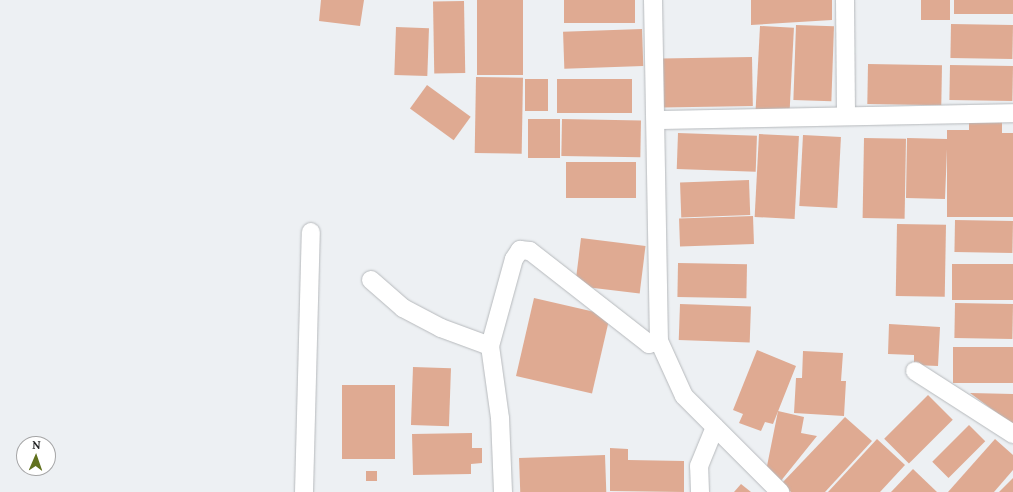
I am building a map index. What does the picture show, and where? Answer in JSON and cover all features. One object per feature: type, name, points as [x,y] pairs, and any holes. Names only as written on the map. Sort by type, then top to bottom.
[{"type":"street","points":[[653,0],[657,120],[659,341],[684,396],[780,492]]},
{"type":"street","points":[[845,0],[846,116]]},
{"type":"street","points":[[657,120],[1013,113]]},
{"type":"street","points":[[304,492],[311,232]]},
{"type":"street","points":[[503,492],[500,418],[490,346],[514,259],[520,250],[530,251],[648,344],[659,341]]},
{"type":"street","points":[[371,280],[410,311],[441,328],[490,346]]},
{"type":"street","points":[[915,371],[1013,434]]},
{"type":"street","points":[[700,492],[699,466],[715,427]]},
{"type":"building","points":[[321,0],[364,0],[360,26],[319,21]]},
{"type":"building","points":[[477,0],[523,0],[523,75],[477,75]]},
{"type":"building","points":[[564,0],[635,0],[635,23],[564,23]]},
{"type":"building","points":[[751,0],[832,0],[832,20],[751,25]]},
{"type":"building","points":[[921,0],[950,0],[950,20],[921,20]]},
{"type":"building","points":[[954,0],[1013,0],[1013,14],[954,14]]},
{"type":"building","points":[[464,1],[465,73],[434,74],[433,2]]},
{"type":"building","points":[[951,24],[1013,25],[1012,59],[950,58]]},
{"type":"building","points":[[796,25],[834,26],[831,101],[793,100]]},
{"type":"building","points":[[760,26],[794,28],[790,113],[756,111]]},
{"type":"building","points":[[396,27],[429,28],[427,76],[394,75]]},
{"type":"building","points":[[642,29],[643,66],[564,69],[563,32]]},
{"type":"building","points":[[752,57],[753,106],[663,108],[662,59]]},
{"type":"building","points":[[868,64],[942,65],[941,105],[867,104]]},
{"type":"building","points":[[950,65],[1013,66],[1012,101],[949,100]]},
{"type":"building","points":[[476,77],[523,78],[522,154],[475,153]]},
{"type":"building","points":[[525,79],[548,79],[548,111],[525,111]]},
{"type":"building","points":[[557,79],[632,79],[632,113],[557,113]]},
{"type":"building","points":[[427,85],[471,117],[454,140],[410,108]]},
{"type":"building","points":[[528,119],[560,119],[560,158],[528,158]]},
{"type":"building","points":[[562,119],[641,120],[640,157],[561,156]]},
{"type":"building","points":[[969,121],[1002,121],[1002,133],[1013,133],[1013,217],[947,217],[947,149],[945,199],[906,198],[907,138],[947,139],[947,130],[969,130]]},
{"type":"building","points":[[678,133],[757,136],[756,172],[677,169]]},
{"type":"building","points":[[759,134],[799,136],[795,219],[755,217]]},
{"type":"building","points":[[803,135],[841,137],[837,208],[799,206]]},
{"type":"building","points":[[864,138],[906,139],[905,219],[863,218]]},
{"type":"building","points":[[566,162],[636,162],[636,198],[566,198]]},
{"type":"building","points":[[749,180],[750,215],[681,217],[680,182]]},
{"type":"building","points":[[753,216],[754,244],[680,247],[679,219]]},
{"type":"building","points":[[955,220],[1013,221],[1012,253],[954,252]]},
{"type":"building","points":[[897,224],[946,225],[945,297],[896,296]]},
{"type":"building","points":[[581,238],[646,246],[640,294],[575,286]]},
{"type":"building","points":[[678,263],[747,264],[746,298],[677,297]]},
{"type":"building","points":[[952,264],[1013,264],[1013,300],[952,300]]},
{"type":"building","points":[[534,298],[610,316],[592,393],[516,376]]},
{"type":"building","points":[[955,303],[1013,304],[1012,339],[954,338]]},
{"type":"building","points":[[680,304],[751,306],[750,342],[679,340]]},
{"type":"building","points":[[889,324],[940,327],[938,366],[914,365],[914,355],[888,354]]},
{"type":"building","points":[[953,347],[1013,347],[1013,383],[953,383]]},
{"type":"building","points":[[757,350],[796,366],[773,424],[765,422],[761,431],[739,423],[743,414],[733,410]]},
{"type":"building","points":[[803,351],[843,353],[841,381],[846,381],[844,416],[794,413],[796,378],[802,378]]},
{"type":"building","points":[[413,367],[451,368],[449,426],[411,425]]},
{"type":"building","points":[[342,385],[395,385],[395,459],[342,459]]},
{"type":"building","points":[[970,393],[1013,394],[1013,425]]},
{"type":"building","points":[[928,395],[953,420],[909,464],[884,439]]},
{"type":"building","points":[[778,411],[804,417],[801,433],[817,436],[780,482],[766,471]]},
{"type":"building","points":[[845,417],[872,441],[825,492],[791,492],[782,483]]},
{"type":"building","points":[[969,425],[985,441],[948,478],[932,462]]},
{"type":"building","points":[[472,433],[472,448],[482,448],[482,463],[471,464],[471,474],[413,475],[412,434]]},
{"type":"building","points":[[877,439],[905,465],[880,492],[828,492]]},
{"type":"building","points":[[995,439],[1013,455],[1013,470],[994,492],[948,492]]},
{"type":"building","points":[[610,448],[628,449],[628,460],[684,461],[684,492],[610,491]]},
{"type":"building","points":[[605,455],[606,492],[520,492],[519,458]]},
{"type":"building","points":[[913,469],[937,492],[891,492]]},
{"type":"building","points":[[366,471],[377,471],[377,481],[366,481]]},
{"type":"building","points":[[1013,478],[1013,492],[999,492]]},
{"type":"building","points":[[741,484],[751,492],[734,492]]}]
